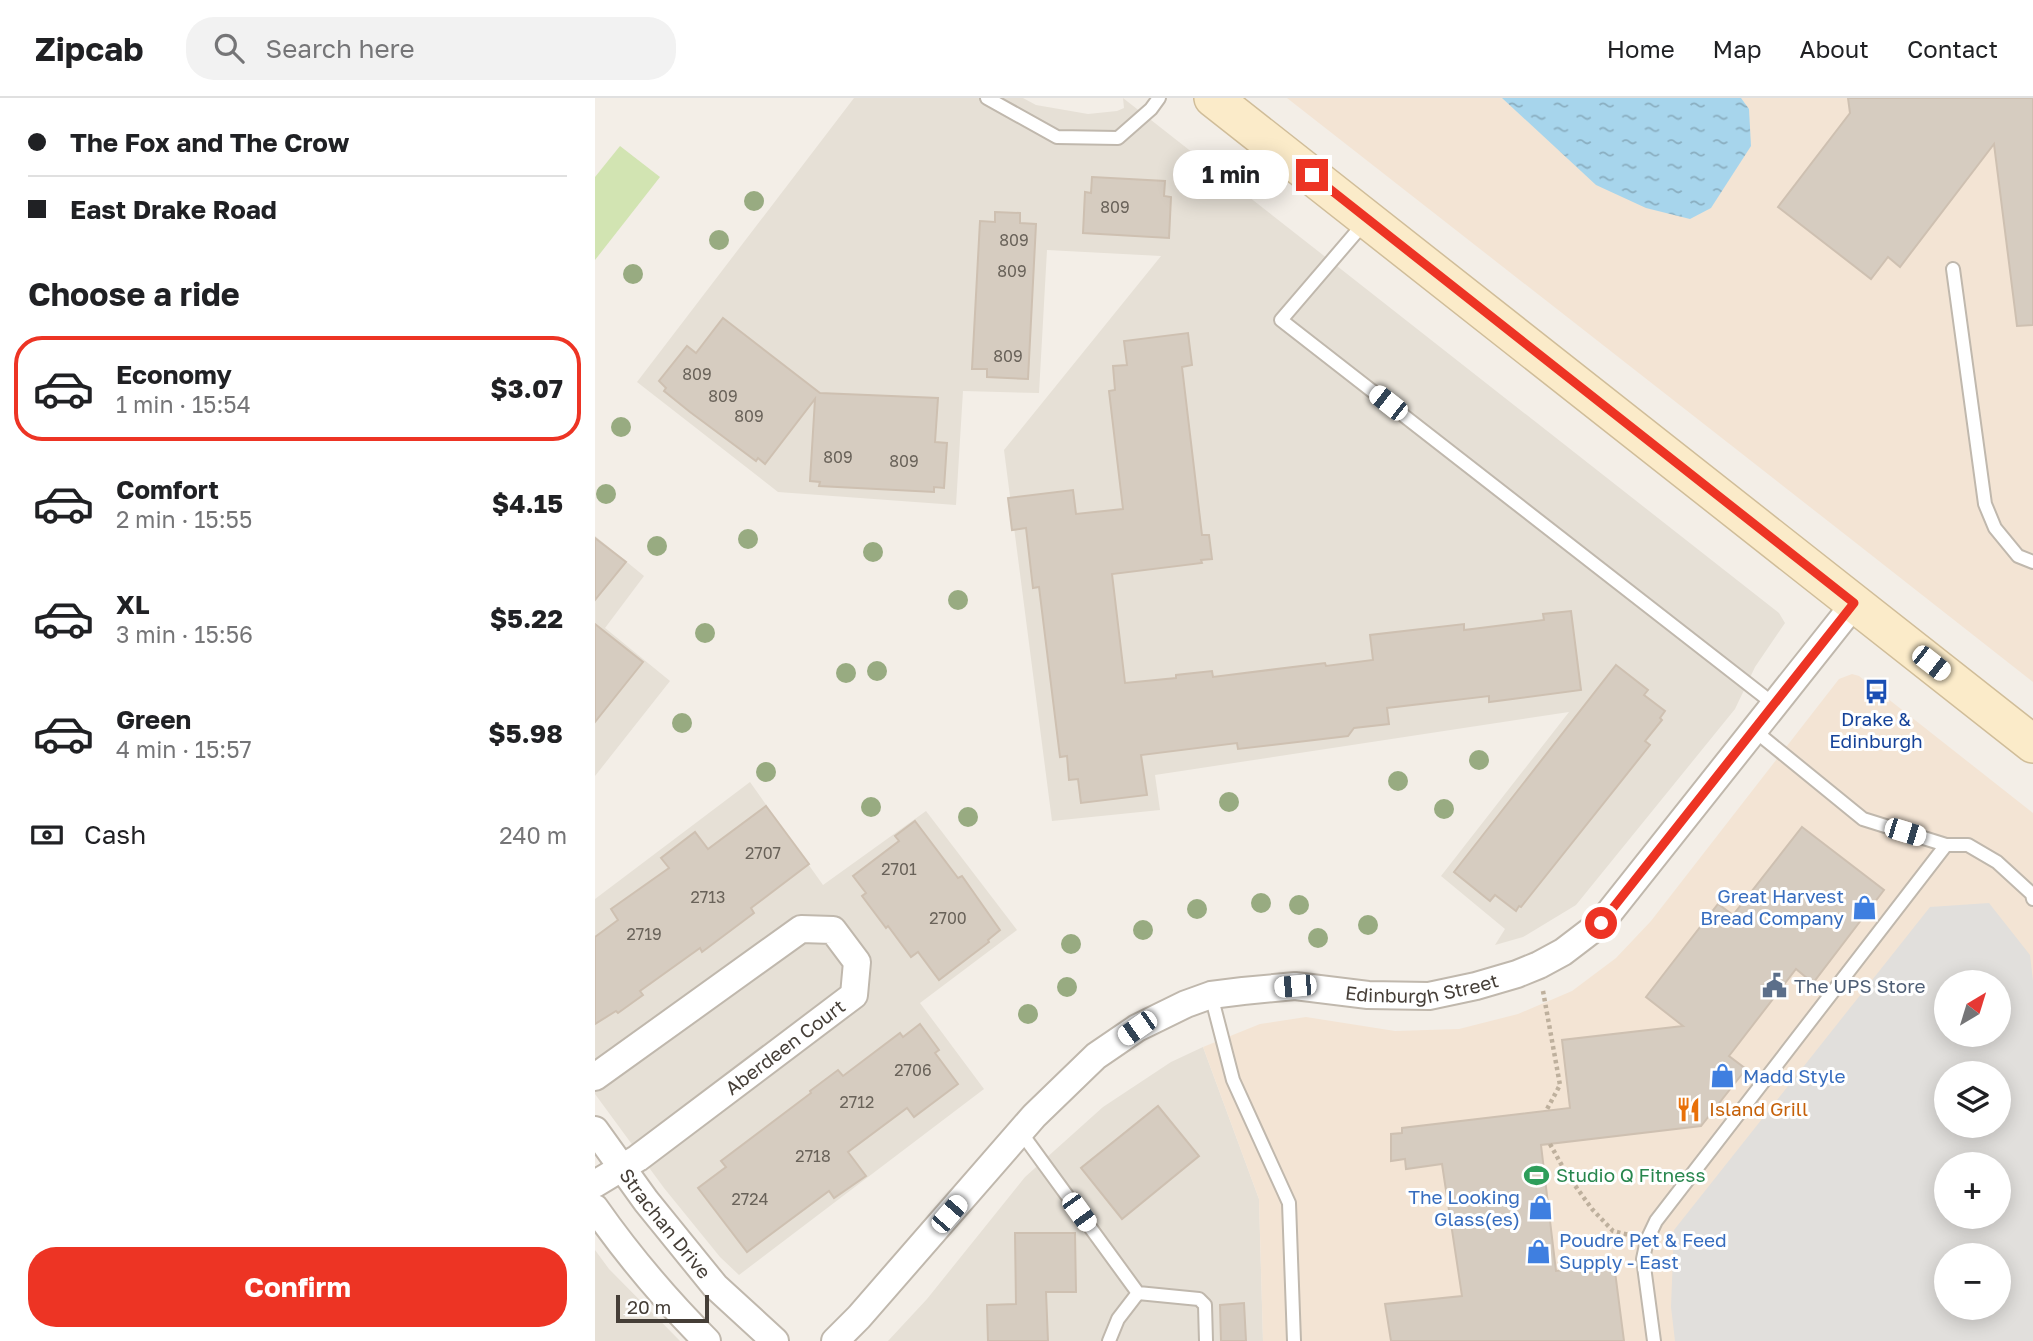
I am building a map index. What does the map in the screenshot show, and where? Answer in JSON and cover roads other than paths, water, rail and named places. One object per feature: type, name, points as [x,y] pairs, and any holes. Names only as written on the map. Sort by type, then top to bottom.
[{"type":"main road","points":[[1213,98],[2033,744]]},
{"type":"street","name":"Edinburgh Street","points":[[835,1341],[859,1317],[1020,1131],[1065,1084],[1096,1056],[1137,1028],[1185,1004],[1211,995],[1295,986],[1368,995],[1429,996],[1517,974],[1563,952],[1601,923],[1854,603]]},
{"type":"street","name":"Aberdeen Court","points":[[595,1077],[801,929],[832,930],[857,962],[854,995],[623,1168],[595,1184]]},
{"type":"street","name":"Strachan Drive","points":[[595,1130],[646,1202],[715,1286],[775,1341]]},
{"type":"street","points":[[595,1208],[681,1316],[707,1341]]},
{"type":"lane","points":[[987,98],[1056,136],[1118,138],[1151,109],[1159,98]]},
{"type":"lane","points":[[1367,219],[1281,320],[1775,705]]},
{"type":"lane","points":[[1953,269],[1985,504],[1995,528],[2018,556],[2033,562]]},
{"type":"lane","points":[[1755,731],[1863,820],[1946,845],[1968,845],[1997,862],[2032,894],[2033,899]]},
{"type":"lane","points":[[1654,1341],[1643,1259],[1647,1240],[1656,1221],[1946,845]]},
{"type":"lane","points":[[1211,995],[1233,1080],[1289,1203],[1294,1341]]},
{"type":"lane","points":[[1020,1131],[1138,1293],[1199,1299],[1205,1305],[1206,1341]]},
{"type":"lane","points":[[1109,1341],[1118,1319],[1138,1293]]},
{"type":"water","points":[[1502,98],[1741,98],[1749,109],[1751,146],[1711,208],[1690,219],[1646,208],[1596,185]]},
{"type":"place","name":"Drake & Edinburgh","points":[[1876,691]]},
{"type":"place","name":"Great Harvest Bread Company","points":[[1864,907]]},
{"type":"place","name":"The UPS Store","points":[[1774,986]]},
{"type":"place","name":"Madd Style","points":[[1723,1076]]},
{"type":"place","name":"Island Grill","points":[[1689,1109]]},
{"type":"place","name":"Studio Q Fitness","points":[[1536,1175]]},
{"type":"place","name":"The Looking Glass(es)","points":[[1540,1208]]},
{"type":"place","name":"Poudre Pet & Feed Supply - East","points":[[1539,1251]]}]
